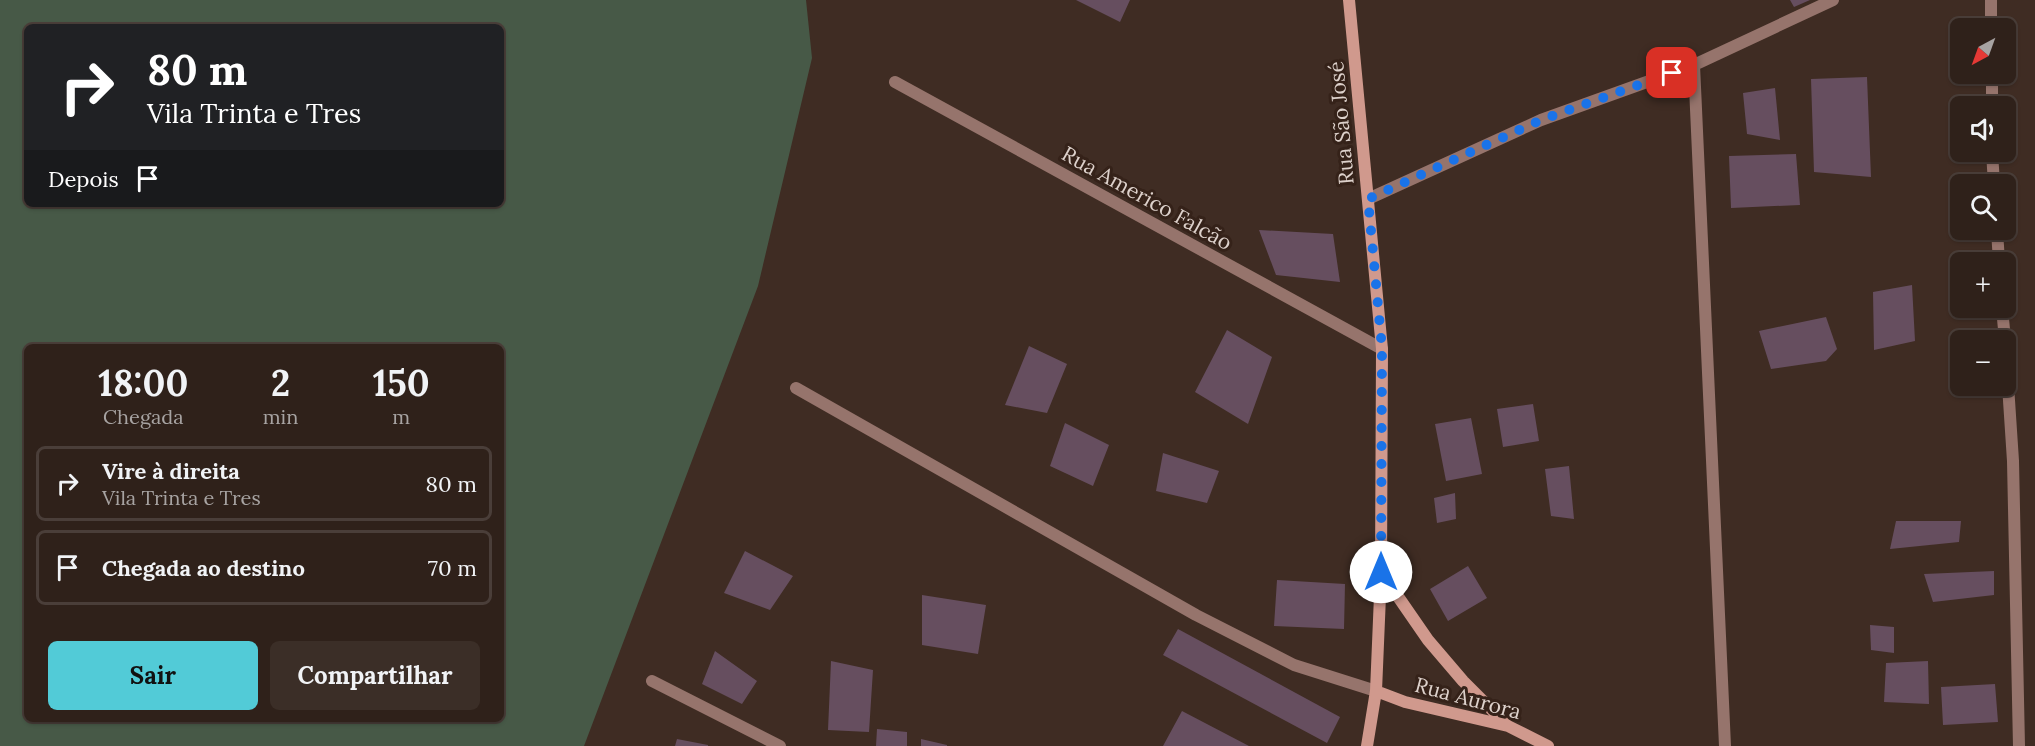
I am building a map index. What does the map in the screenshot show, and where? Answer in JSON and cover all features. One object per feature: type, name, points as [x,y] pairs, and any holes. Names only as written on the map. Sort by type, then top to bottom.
[{"type":"main road","name":"Rua São José","points":[[1349,0],[1382,348],[1381,572],[1376,691],[1367,746]]},
{"type":"main road","points":[[1381,572],[1428,640],[1463,681],[1508,726]]},
{"type":"main road","name":"Rua Aurora","points":[[1376,691],[1405,702],[1508,726],[1548,746]]},
{"type":"street","points":[[1368,199],[1541,120],[1694,65],[1833,0]]},
{"type":"street","points":[[1991,0],[1991,18]]},
{"type":"street","points":[[1694,65],[1725,746]]},
{"type":"street","name":"Rua Americo Falcão","points":[[895,82],[1382,348]]},
{"type":"street","points":[[796,388],[1196,615],[1294,665],[1376,691]]},
{"type":"street","points":[[2009,396],[2013,461],[2019,746]]},
{"type":"street","points":[[652,681],[780,746]]},
{"type":"green space","points":[[0,0],[806,0],[812,58],[758,286],[584,746],[0,746]]},
{"type":"building","points":[[1076,0],[1130,0],[1120,22]]},
{"type":"building","points":[[1790,0],[1810,0],[1794,7]]},
{"type":"building","points":[[1867,77],[1871,177],[1814,172],[1811,79]]},
{"type":"building","points":[[1775,88],[1780,140],[1747,134],[1743,93]]},
{"type":"building","points":[[1796,154],[1800,205],[1731,208],[1729,156]]},
{"type":"building","points":[[1259,230],[1333,234],[1340,282],[1276,275]]},
{"type":"building","points":[[1912,285],[1915,341],[1874,350],[1873,292]]},
{"type":"building","points":[[1826,317],[1837,349],[1826,361],[1771,369],[1759,331]]},
{"type":"building","points":[[1227,330],[1272,357],[1248,424],[1195,392]]},
{"type":"building","points":[[1029,346],[1067,364],[1047,413],[1005,405]]},
{"type":"building","points":[[1533,404],[1539,441],[1503,447],[1497,409]]},
{"type":"building","points":[[1471,418],[1482,474],[1446,481],[1435,424]]},
{"type":"building","points":[[1065,423],[1109,445],[1093,486],[1050,466]]},
{"type":"building","points":[[1163,453],[1219,471],[1207,503],[1156,491]]},
{"type":"building","points":[[1569,466],[1574,519],[1551,516],[1545,469]]},
{"type":"building","points":[[1455,493],[1456,519],[1437,523],[1434,498]]},
{"type":"building","points":[[1896,521],[1961,521],[1959,542],[1890,549]]},
{"type":"building","points":[[745,551],[793,576],[770,610],[724,593]]},
{"type":"building","points":[[1468,566],[1487,598],[1448,621],[1430,589]]},
{"type":"building","points":[[1994,571],[1994,595],[1933,602],[1924,574]]},
{"type":"building","points":[[1277,580],[1345,584],[1344,629],[1274,626]]},
{"type":"building","points":[[922,595],[986,605],[978,654],[922,645]]},
{"type":"building","points":[[1870,625],[1894,627],[1894,653],[1871,650]]},
{"type":"building","points":[[1178,629],[1340,717],[1327,743],[1163,655]]},
{"type":"building","points":[[715,651],[757,681],[742,704],[702,684]]},
{"type":"building","points":[[831,661],[873,670],[869,732],[828,730]]},
{"type":"building","points":[[1928,661],[1929,704],[1884,702],[1886,663]]},
{"type":"building","points":[[1995,684],[1998,722],[1943,725],[1941,687]]},
{"type":"building","points":[[1182,711],[1249,746],[1163,746]]},
{"type":"building","points":[[877,729],[907,732],[907,746],[876,746]]},
{"type":"building","points":[[677,739],[708,745],[708,746],[675,746]]},
{"type":"building","points":[[921,739],[947,745],[947,746],[921,746]]},
{"type":"route","points":[[1381,572],[1382,348],[1368,199],[1541,120],[1672,73]]}]
